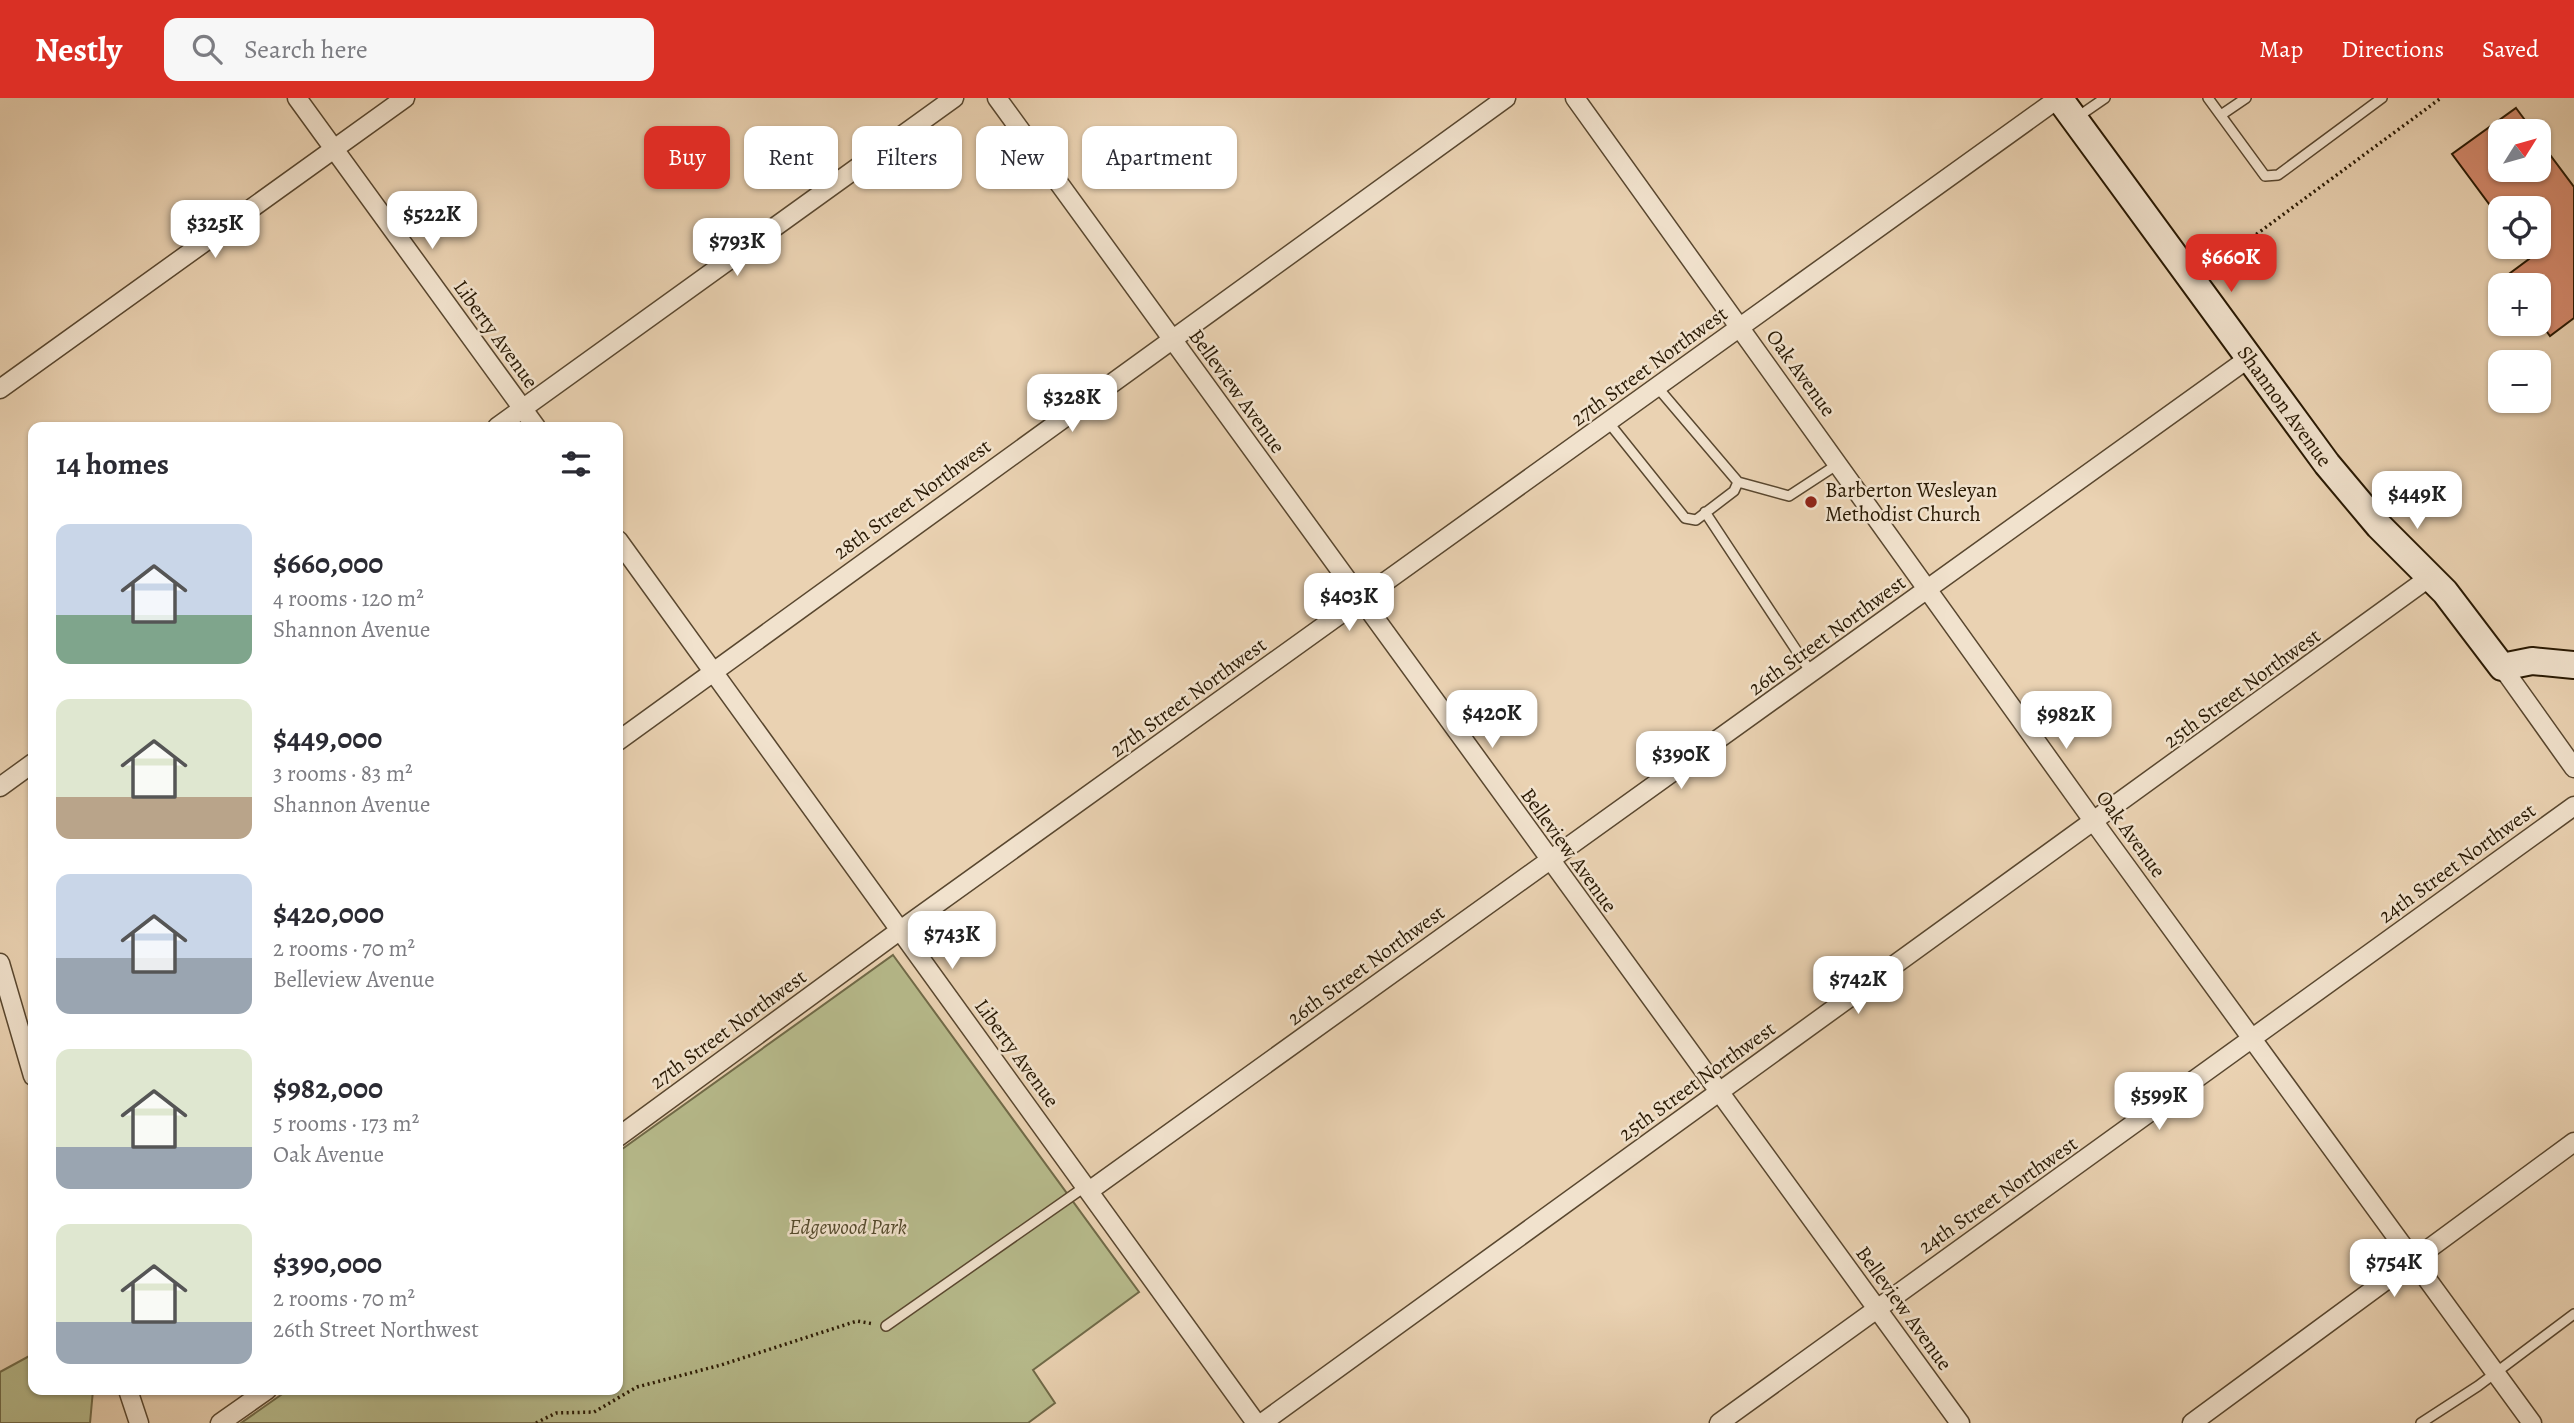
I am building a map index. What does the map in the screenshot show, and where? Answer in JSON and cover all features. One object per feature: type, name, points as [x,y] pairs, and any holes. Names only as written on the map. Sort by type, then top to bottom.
[{"type":"street","name":"Liberty Avenue","points":[[297,98],[533,422]]},
{"type":"street","points":[[0,389],[405,98]]},
{"type":"street","points":[[504,422],[954,98]]},
{"type":"street","name":"Belleview Avenue","points":[[997,98],[1549,862],[1959,1423]]},
{"type":"street","name":"28th Street Northwest","points":[[623,737],[1506,98]]},
{"type":"street","name":"Oak Avenue","points":[[1575,98],[2094,822],[2532,1423]]},
{"type":"street","name":"27th Street Northwest","points":[[623,1133],[899,931],[2059,98]]},
{"type":"street","name":"Shannon Avenue","points":[[2059,98],[2326,464],[2379,526],[2466,618],[2574,768]]},
{"type":"street","name":"26th Street Northwest","points":[[1087,1189],[1812,674],[2249,358]]},
{"type":"street","name":"Liberty Avenue","points":[[623,547],[1256,1423]]},
{"type":"street","name":"25th Street Northwest","points":[[1262,1423],[2430,577]]},
{"type":"street","points":[[2502,667],[2532,661],[2574,665]]},
{"type":"street","points":[[0,787],[28,767]]},
{"type":"street","name":"24th Street Northwest","points":[[1719,1423],[2574,806]]},
{"type":"street","points":[[0,963],[6,1003],[28,1062]]},
{"type":"street","points":[[2192,1423],[2574,1142]]},
{"type":"street","points":[[130,1395],[139,1423]]},
{"type":"street","points":[[220,1423],[260,1395]]},
{"type":"lane","points":[[2075,119],[2105,98]]},
{"type":"lane","points":[[2208,98],[2265,176],[2278,175],[2382,98]]},
{"type":"lane","points":[[2221,115],[2246,98]]},
{"type":"lane","points":[[1658,388],[1738,482],[1789,496],[1838,464]]},
{"type":"lane","points":[[1609,423],[1685,518],[1696,520],[1734,491],[1738,482]]},
{"type":"lane","points":[[1705,512],[1812,674]]},
{"type":"lane","points":[[886,1326],[1087,1189]]},
{"type":"lane","points":[[2421,1423],[2478,1386],[2494,1371],[2574,1314]]},
{"type":"path","points":[[2212,267],[2441,98]]},
{"type":"path","points":[[536,1423],[556,1413],[594,1412],[638,1387],[720,1365],[857,1321],[886,1326]]},
{"type":"green space","name":"Edgewood Park","points":[[893,955],[1139,1292],[1033,1370],[1055,1403],[1028,1423],[241,1423],[281,1395],[623,1395],[623,1148]]},
{"type":"green space","points":[[28,1357],[28,1395],[93,1395],[90,1423],[0,1423],[0,1372]]},
{"type":"building","points":[[2516,108],[2524,119],[2501,119]]},
{"type":"building","points":[[2488,128],[2488,182],[2552,182],[2552,157],[2574,187],[2574,318],[2551,335],[2551,273],[2510,273],[2529,259],[2551,259],[2551,196],[2488,196],[2488,203],[2452,154]]},
{"type":"place","name":"Barberton Wesleyan Methodist Church","points":[[1811,502]]}]
